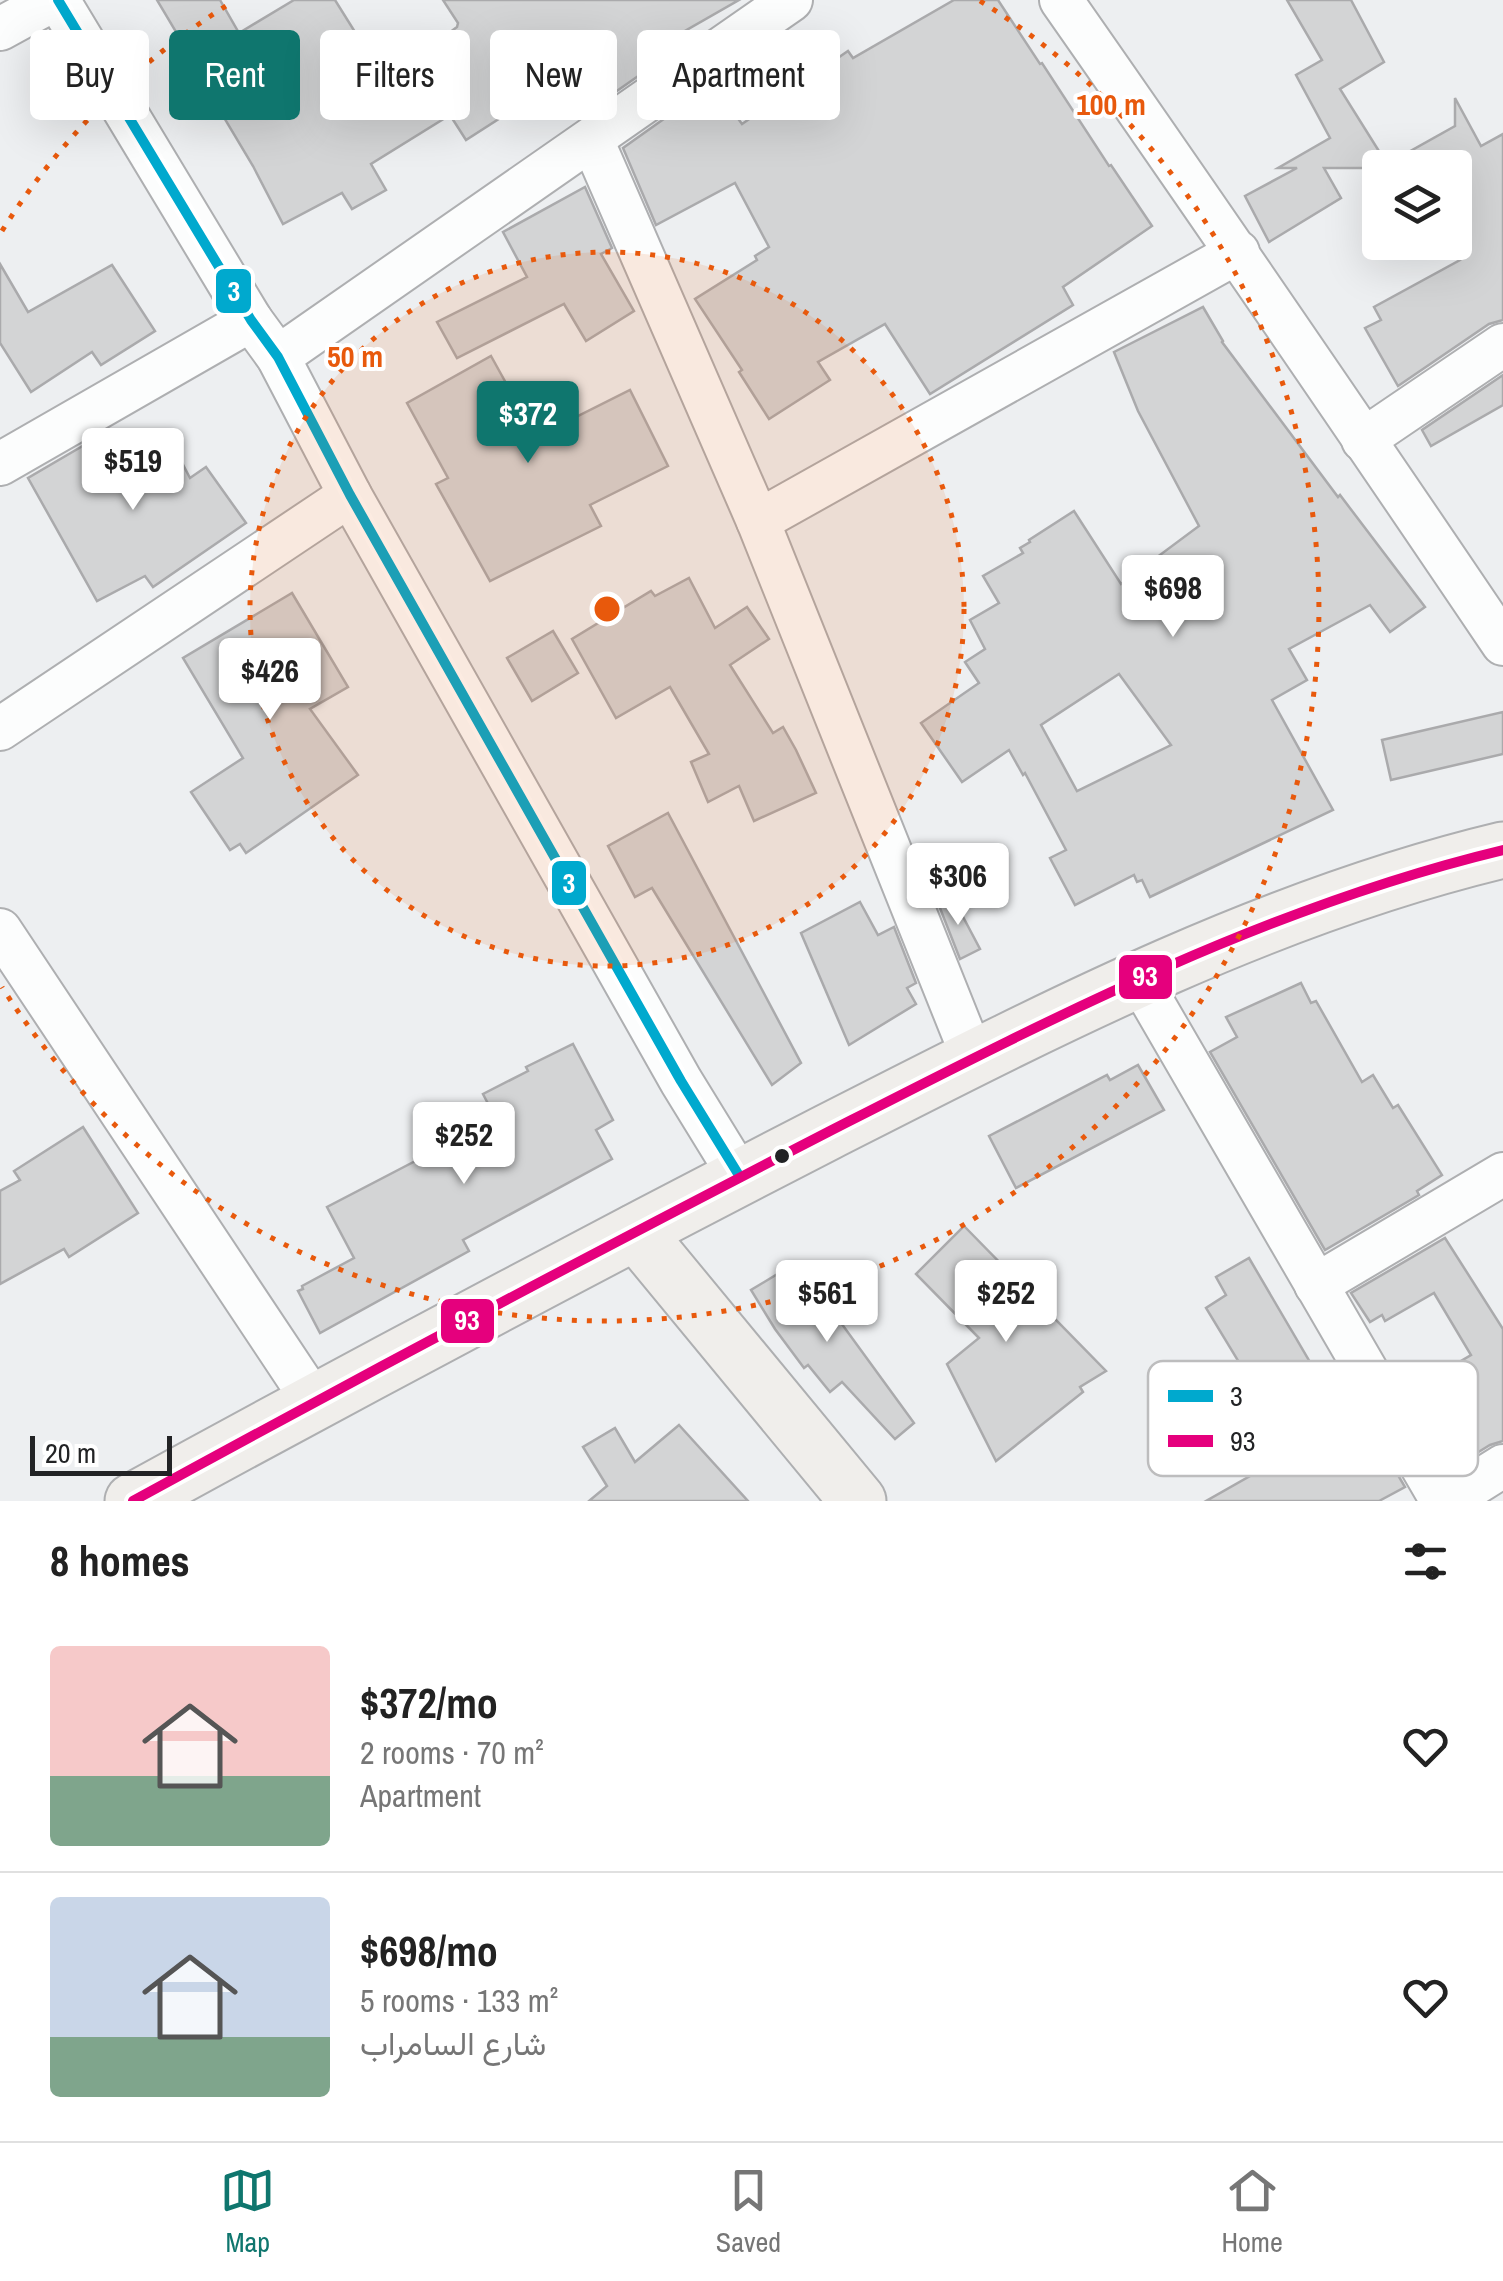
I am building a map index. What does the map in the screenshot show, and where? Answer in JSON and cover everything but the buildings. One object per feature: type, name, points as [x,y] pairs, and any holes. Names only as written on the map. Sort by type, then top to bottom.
[{"type":"street","points":[[0,29],[55,0],[251,320],[278,357],[350,494],[740,1178]]},
{"type":"street","points":[[278,357],[791,0]]},
{"type":"street","points":[[1061,0],[1238,252],[1503,644]]},
{"type":"street","points":[[592,140],[758,521],[972,1058]]},
{"type":"street","points":[[758,521],[1238,252]]},
{"type":"street","points":[[0,464],[251,320]]},
{"type":"street","points":[[1363,440],[1503,345]]},
{"type":"street","points":[[0,730],[350,494]]},
{"type":"street","points":[[133,1501],[314,1402],[972,1058],[1139,979],[1266,927],[1368,889],[1503,850]]},
{"type":"street","points":[[0,930],[314,1402]]},
{"type":"street","points":[[1139,979],[1361,1361]]},
{"type":"street","points":[[1316,1285],[1503,1174]]},
{"type":"street","points":[[636,1232],[858,1501]]},
{"type":"street","points":[[1429,1476],[1444,1501],[1503,1466]]},
{"type":"transit line","name":"3","points":[[58,0],[251,320],[278,357],[350,495],[681,1081],[740,1177]]},
{"type":"transit line","name":"93","points":[[133,1501],[653,1223],[1074,1009],[1242,935],[1328,903],[1503,850]]}]
